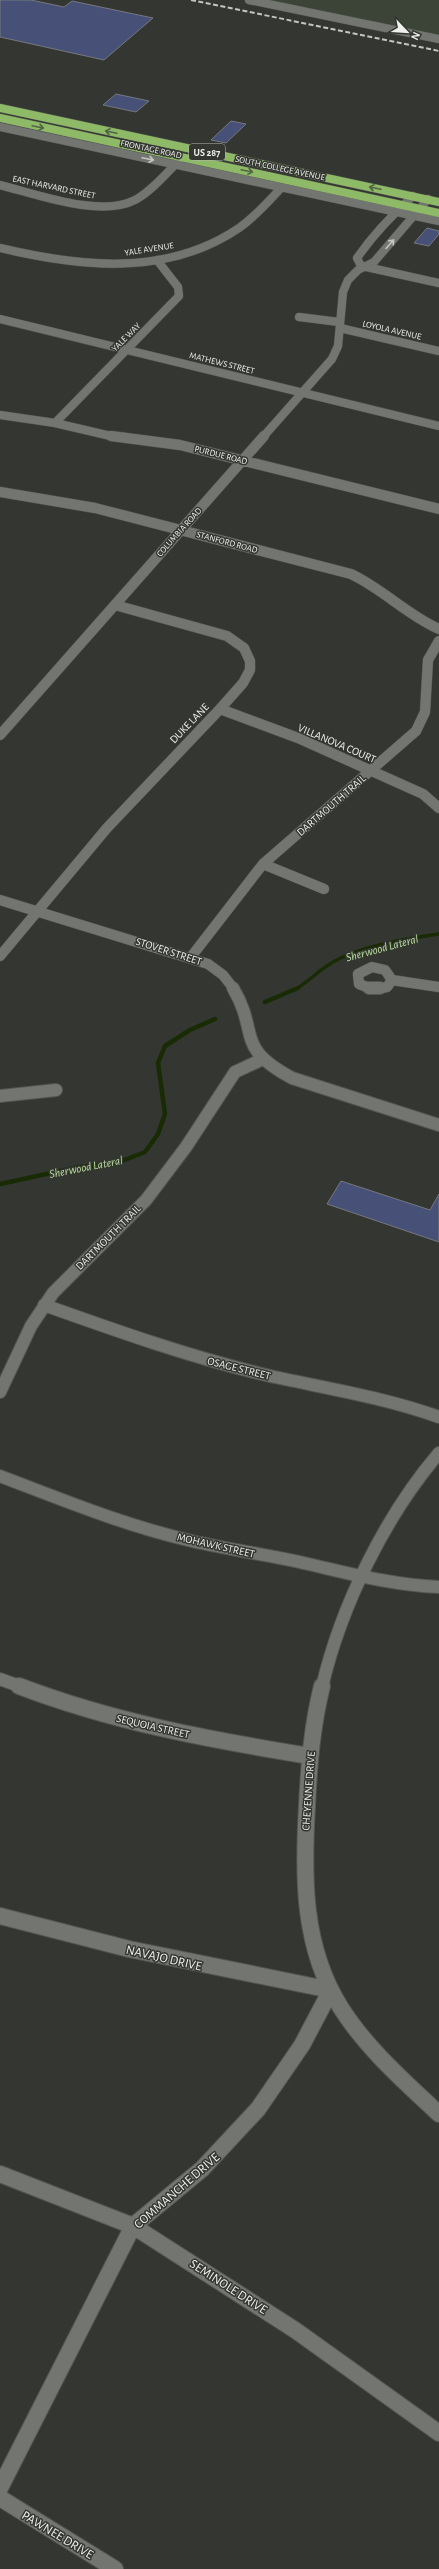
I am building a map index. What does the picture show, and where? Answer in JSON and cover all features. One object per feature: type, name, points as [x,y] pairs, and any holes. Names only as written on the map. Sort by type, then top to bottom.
[{"type":"highway","name":"SOUTH COLLEGE AVENUE","points":[[0,108],[439,202]]},
{"type":"highway","name":"SOUTH COLLEGE AVENUE","points":[[0,118],[439,212]]},
{"type":"highway","points":[[206,163],[247,161]]},
{"type":"street","points":[[249,0],[439,38]]},
{"type":"street","name":"FRONTAGE ROAD","points":[[0,127],[439,221]]},
{"type":"street","name":"EAST HARVARD STREET","points":[[0,185],[94,206],[121,206],[139,198],[182,158]]},
{"type":"street","name":"YALE AVENUE","points":[[0,248],[74,263],[119,264],[157,260],[190,251],[226,236],[247,222],[281,188]]},
{"type":"street","points":[[413,196],[395,211],[370,239],[357,258],[361,266],[439,283]]},
{"type":"street","name":"COLUMBIA ROAD","points":[[0,735],[303,393],[338,351],[341,339],[341,298],[345,286],[361,266],[374,262],[422,209],[428,199]]},
{"type":"street","name":"YALE WAY","points":[[55,423],[128,350],[179,296],[178,288],[157,260]]},
{"type":"street","points":[[299,317],[340,325]]},
{"type":"street","name":"MATHEWS STREET","points":[[0,319],[439,426]]},
{"type":"street","name":"LOYOLA AVENUE","points":[[340,325],[439,351]]},
{"type":"street","name":"PURDUE ROAD","points":[[0,415],[55,423],[122,439],[180,445],[439,509]]},
{"type":"street","name":"STANFORD ROAD","points":[[1,494],[95,508],[351,574],[375,586],[413,616],[439,629]]},
{"type":"street","name":"DUKE LANE","points":[[0,956],[106,828],[220,709],[248,676],[250,661],[244,648],[236,642],[217,633],[115,605]]},
{"type":"street","name":"DARTMOUTH TRAIL","points":[[191,957],[262,864],[409,738],[422,722],[425,712],[428,660],[439,641]]},
{"type":"street","name":"VILLANOVA COURT","points":[[220,709],[298,738],[370,770],[423,794],[439,808]]},
{"type":"street","points":[[262,864],[324,889]]},
{"type":"street","name":"STOVER STREET","points":[[0,900],[191,957],[215,968],[233,987],[240,1001],[253,1048],[276,1070],[292,1078],[439,1125]]},
{"type":"street","points":[[392,980],[439,987]]},
{"type":"street","name":"DARTMOUTH TRAIL","points":[[0,1392],[19,1347],[44,1305],[78,1267],[131,1217],[161,1180],[235,1072],[242,1067],[263,1059]]},
{"type":"street","points":[[0,1096],[56,1090]]},
{"type":"street","name":"OSAGE STREET","points":[[44,1305],[152,1343],[208,1360],[266,1375],[377,1397],[439,1417]]},
{"type":"street","name":"CHEYENNE DRIVE","points":[[439,1453],[415,1485],[360,1578],[343,1616],[318,1700],[310,1756],[303,1873],[305,1904],[312,1941],[331,1990],[352,2024],[377,2056],[439,2114]]},
{"type":"street","name":"MOHAWK STREET","points":[[0,1476],[124,1522],[192,1541],[308,1564],[360,1578],[409,1586],[439,1587]]},
{"type":"street","name":"SEQUOIA STREET","points":[[0,1680],[30,1692],[116,1718],[230,1743],[310,1756]]},
{"type":"street","name":"NAVAJO DRIVE","points":[[0,1916],[129,1949],[331,1990]]},
{"type":"street","name":"COMMANCHE DRIVE","points":[[0,2488],[133,2226],[202,2169],[258,2109],[302,2045],[331,1990]]},
{"type":"street","name":"SEMINOLE DRIVE","points":[[0,2174],[133,2226],[283,2321],[439,2433]]},
{"type":"street","name":"PAWNEE DRIVE","points":[[0,2498],[115,2569]]},
{"type":"shaded area","points":[[261,0],[439,0],[439,36]]},
{"type":"building","points":[[0,0],[31,0],[64,7],[72,1],[153,18],[104,60],[0,37]]},
{"type":"building","points":[[116,94],[149,101],[136,112],[103,105]]},
{"type":"building","points":[[231,121],[246,124],[226,143],[211,140]]},
{"type":"building","points":[[427,228],[439,231],[439,234],[429,246],[414,243]]},
{"type":"building","points":[[341,1181],[430,1210],[439,1194],[439,1242],[327,1204]]},
{"type":"waterway","name":"Sherwood Lateral","points":[[297,989],[330,964],[354,952],[383,944],[439,934]]},
{"type":"waterway","name":"Sherwood Lateral","points":[[265,1002],[297,989]]},
{"type":"waterway","name":"Sherwood Lateral","points":[[0,1184],[79,1167],[117,1163],[145,1152],[158,1134],[165,1114],[158,1063],[165,1046],[190,1030],[215,1019]]},
{"type":"railway","points":[[191,0],[439,51]]}]
